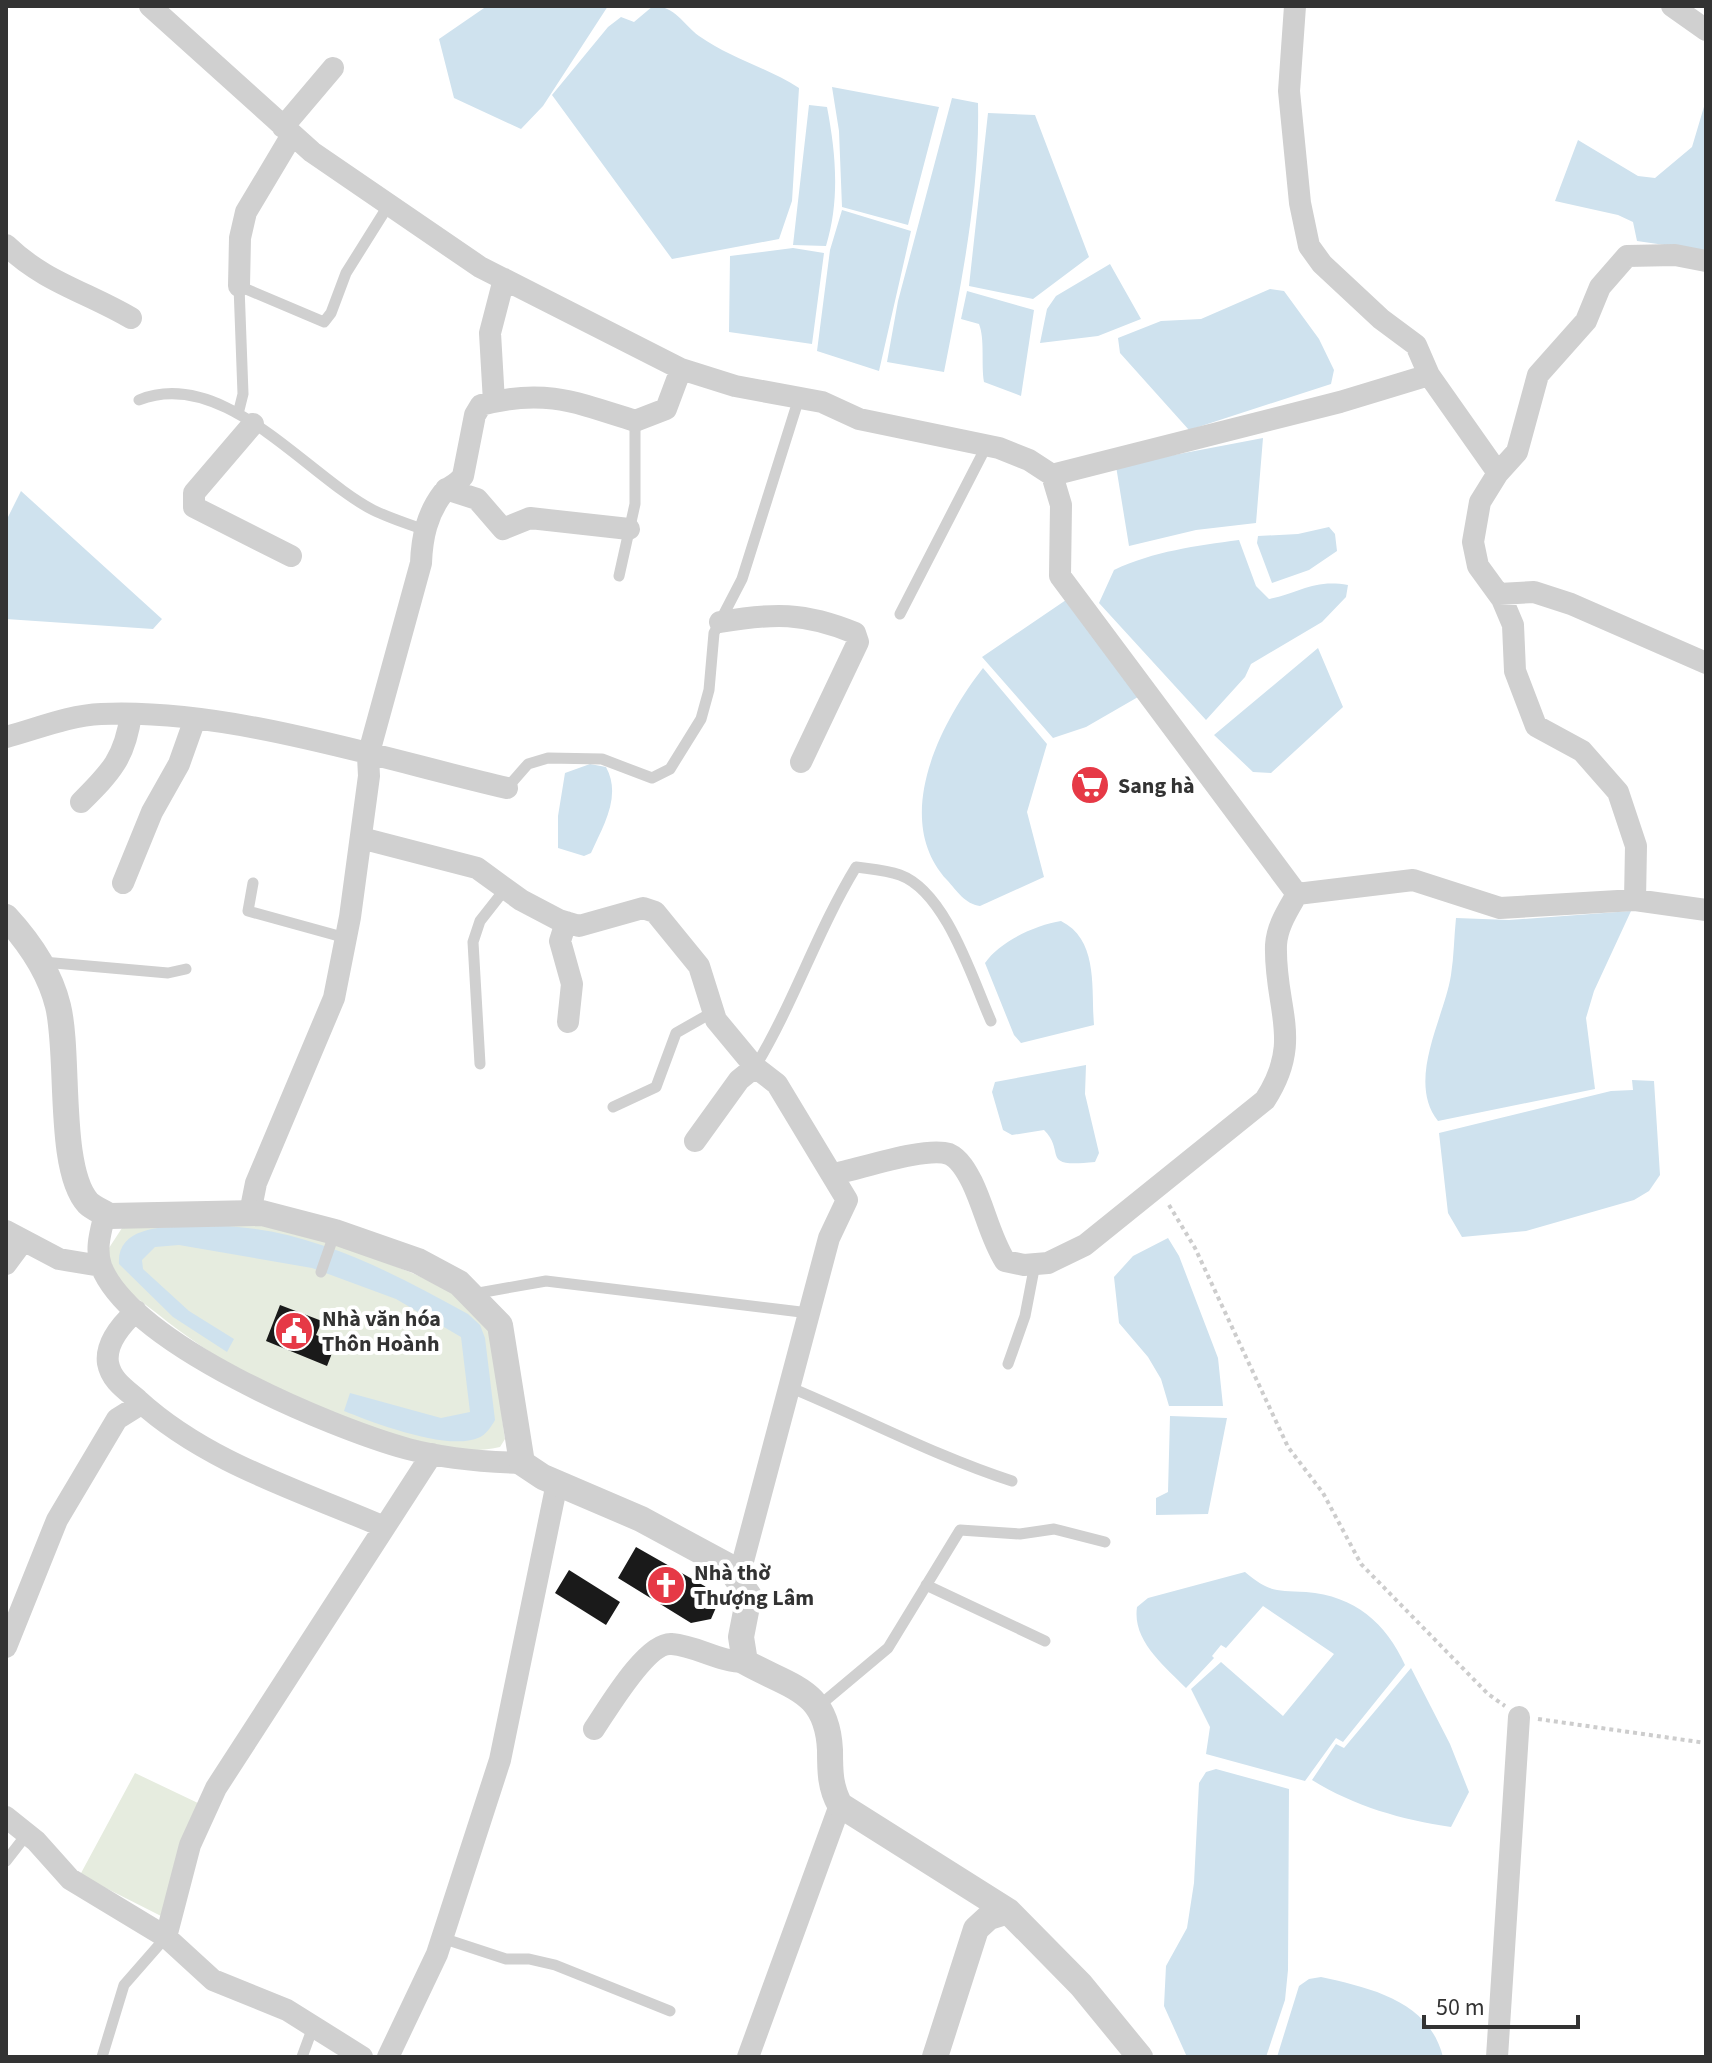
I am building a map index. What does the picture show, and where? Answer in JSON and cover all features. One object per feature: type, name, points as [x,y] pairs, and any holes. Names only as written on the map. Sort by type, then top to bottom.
[{"type":"street","points":[[150,6],[288,131],[388,206],[480,267],[681,369],[735,386],[822,402],[859,419],[987,445],[1029,460],[1052,475],[1061,505],[1060,576],[1297,894]]},
{"type":"street","points":[[1295,6],[1289,91],[1300,203],[1309,246],[1322,264],[1371,310],[1416,345],[1429,375],[1498,473]]},
{"type":"street","points":[[1672,6],[1706,30]]},
{"type":"street","points":[[239,286],[240,238],[246,212],[288,131],[333,68]]},
{"type":"street","points":[[6,245],[58,285],[96,298],[131,318]]},
{"type":"street","points":[[1635,900],[1636,846],[1618,792],[1582,751],[1536,726],[1515,671],[1513,625],[1499,594],[1478,566],[1473,542],[1480,502],[1498,473],[1517,452],[1538,375],[1586,321],[1600,287],[1627,256],[1675,255],[1706,261]]},
{"type":"street","points":[[494,402],[490,333],[504,279]]},
{"type":"street","points":[[250,1213],[256,1183],[334,998],[361,838],[368,756],[421,563],[425,530],[431,512],[446,489],[457,485],[463,476],[475,415],[481,405],[511,397],[561,397],[635,421],[666,409],[681,369]]},
{"type":"street","points":[[1052,475],[1340,402],[1429,375]]},
{"type":"street","points":[[246,419],[194,493],[194,507],[291,556]]},
{"type":"street","points":[[446,489],[477,499],[503,529],[530,518],[629,529]]},
{"type":"street","points":[[1499,594],[1534,592],[1571,604],[1706,663]]},
{"type":"street","points":[[720,622],[789,614],[819,619],[855,633],[858,642],[801,762]]},
{"type":"street","points":[[6,737],[97,714],[195,719],[507,788]]},
{"type":"street","points":[[81,802],[114,769],[127,743],[131,714]]},
{"type":"street","points":[[123,883],[152,812],[179,764],[195,719]]},
{"type":"street","points":[[361,838],[477,868],[521,900],[566,922],[592,925],[643,908],[655,912],[699,966],[716,1020],[755,1067],[777,1084],[834,1174],[847,1200],[829,1238],[738,1580]]},
{"type":"street","points":[[1297,894],[1413,880],[1500,908],[1635,900],[1706,910]]},
{"type":"street","points":[[834,1174],[923,1154],[946,1153],[957,1159],[971,1181],[993,1241],[1005,1261],[1048,1263],[1085,1245],[1265,1100],[1280,1076],[1286,1055],[1276,944],[1281,922],[1297,894]]},
{"type":"street","points":[[6,917],[23,936],[58,1006],[71,1173],[89,1204],[105,1213],[250,1213],[418,1261],[471,1294],[500,1325],[522,1463]]},
{"type":"street","points":[[566,922],[560,941],[572,984],[568,1022]]},
{"type":"street","points":[[695,1141],[739,1080],[755,1067]]},
{"type":"street","points":[[105,1213],[97,1250],[101,1266],[136,1311],[171,1339],[257,1390],[353,1432],[432,1454],[476,1461],[522,1463],[557,1483],[641,1519],[728,1566],[749,1596],[741,1637],[745,1662]]},
{"type":"street","points":[[6,1264],[14,1236],[59,1259],[101,1266]]},
{"type":"street","points":[[136,1311],[110,1344],[107,1359],[112,1377],[141,1404],[166,1425],[233,1464],[384,1527]]},
{"type":"street","points":[[6,1647],[57,1520],[117,1419],[141,1404]]},
{"type":"street","points":[[166,1937],[190,1845],[216,1788],[432,1454]]},
{"type":"street","points":[[388,2057],[442,1938],[500,1760],[557,1483]]},
{"type":"street","points":[[594,1729],[631,1675],[660,1646],[671,1643],[728,1662],[745,1662],[820,1705],[829,1723],[831,1789],[840,1805],[1008,1911],[1081,1985],[1140,2057]]},
{"type":"street","points":[[1497,2057],[1519,1717]]},
{"type":"street","points":[[748,2057],[840,1805]]},
{"type":"street","points":[[6,1817],[27,1834],[70,1879],[166,1937],[213,1980],[287,2010],[362,2057]]},
{"type":"street","points":[[935,2057],[976,1929],[989,1917],[1008,1911]]},
{"type":"lane","points":[[246,419],[239,286],[324,322],[331,313],[346,273],[388,206]]},
{"type":"lane","points":[[139,400],[157,393],[176,392],[246,419],[374,510],[425,530]]},
{"type":"lane","points":[[507,788],[528,764],[548,758],[602,759],[652,778],[670,769],[701,719],[709,690],[714,633],[742,579],[799,398]]},
{"type":"lane","points":[[619,576],[635,504],[635,421]]},
{"type":"lane","points":[[900,614],[987,445]]},
{"type":"lane","points":[[755,1067],[775,1034],[840,893],[856,867],[901,875],[919,887],[939,908],[991,1021]]},
{"type":"lane","points":[[253,883],[248,911],[346,938]]},
{"type":"lane","points":[[480,1064],[473,942],[480,921],[506,888]]},
{"type":"lane","points":[[38,962],[168,973],[186,969]]},
{"type":"lane","points":[[613,1107],[656,1087],[676,1033],[713,1012]]},
{"type":"lane","points":[[321,1272],[333,1239]]},
{"type":"lane","points":[[1008,1364],[1025,1316],[1035,1264]]},
{"type":"lane","points":[[471,1294],[546,1281],[809,1313]]},
{"type":"lane","points":[[789,1387],[895,1432],[944,1459],[1012,1481]]},
{"type":"lane","points":[[820,1705],[888,1648],[960,1530],[1020,1534],[1054,1529],[1105,1542]]},
{"type":"lane","points":[[926,1585],[1045,1641]]},
{"type":"lane","points":[[6,1861],[27,1834]]},
{"type":"lane","points":[[102,2057],[124,1985],[166,1937]]},
{"type":"lane","points":[[442,1938],[506,1959],[529,1959],[555,1965],[670,2011]]},
{"type":"lane","points":[[302,2057],[313,2027]]},
{"type":"path","points":[[1157,1187],[1195,1248],[1288,1447],[1323,1493],[1361,1564],[1488,1694],[1519,1717],[1706,1743]]},
{"type":"shaded area","points":[[259,1222],[383,1261],[449,1291],[473,1308],[487,1324],[493,1347],[505,1439],[500,1447],[461,1450],[416,1444],[369,1431],[274,1389],[191,1339],[135,1296],[115,1274],[107,1251],[122,1228]]},
{"type":"shaded area","points":[[135,1773],[200,1804],[161,1916],[80,1875]]},
{"type":"water","points":[[487,6],[608,6],[543,106],[521,129],[454,98],[439,39]]},
{"type":"water","points":[[653,6],[673,12],[711,44],[799,88],[792,201],[779,239],[672,259],[552,95],[608,27],[621,17],[634,22]]},
{"type":"water","points":[[832,87],[939,107],[908,225],[842,207],[839,131]]},
{"type":"water","points":[[952,98],[978,103],[978,137],[968,239],[944,372],[887,362],[898,301]]},
{"type":"water","points":[[1706,100],[1706,251],[1637,241],[1633,222],[1618,215],[1555,201],[1578,140],[1638,176],[1655,178],[1692,147]]},
{"type":"water","points":[[809,105],[827,107],[833,142],[835,194],[826,246],[793,245]]},
{"type":"water","points":[[988,113],[1035,115],[1089,257],[1033,299],[969,286]]},
{"type":"water","points":[[842,210],[911,231],[879,371],[817,351],[830,250]]},
{"type":"water","points":[[793,248],[824,253],[812,344],[729,332],[730,256]]},
{"type":"water","points":[[1110,264],[1141,319],[1098,336],[1040,343],[1047,309],[1056,296]]},
{"type":"water","points":[[1270,289],[1284,291],[1319,339],[1334,370],[1331,384],[1189,430],[1120,353],[1118,338],[1161,321],[1201,319]]},
{"type":"water","points":[[967,291],[1034,310],[1021,396],[984,382],[979,324],[961,319]]},
{"type":"water","points":[[1263,438],[1256,523],[1196,530],[1129,546],[1116,466]]},
{"type":"water","points":[[21,491],[162,619],[153,629],[6,619],[6,521]]},
{"type":"water","points":[[1329,527],[1335,534],[1337,551],[1309,570],[1272,583],[1257,543],[1258,536],[1298,534]]},
{"type":"water","points":[[1239,540],[1256,586],[1269,599],[1325,584],[1348,585],[1346,597],[1322,622],[1251,664],[1245,677],[1206,720],[1099,603],[1114,570],[1160,554]]},
{"type":"water","points":[[1066,600],[1138,697],[1086,727],[1053,738],[982,657]]},
{"type":"water","points":[[1318,648],[1343,707],[1271,773],[1253,772],[1214,735]]},
{"type":"water","points":[[983,668],[1047,744],[1027,812],[1044,877],[980,906],[962,896],[931,856],[923,829],[922,801],[938,743],[951,716]]},
{"type":"water","points":[[590,764],[606,767],[612,789],[605,822],[591,853],[584,856],[558,848],[558,816],[565,773]]},
{"type":"water","points":[[1631,911],[1594,991],[1586,1018],[1595,1089],[1438,1121],[1429,1105],[1426,1068],[1451,975],[1456,918],[1509,920]]},
{"type":"water","points":[[1061,921],[1082,940],[1087,953],[1091,967],[1094,1025],[1021,1043],[1014,1035],[985,963],[1019,935]]},
{"type":"water","points":[[1086,1065],[1085,1094],[1099,1153],[1095,1162],[1060,1161],[1044,1130],[1012,1135],[1003,1130],[992,1092],[995,1082]]},
{"type":"water","points":[[1632,1080],[1654,1081],[1660,1175],[1649,1191],[1634,1200],[1526,1231],[1462,1237],[1448,1213],[1439,1133],[1611,1091],[1633,1090]]},
{"type":"water","points":[[220,1226],[286,1235],[349,1255],[468,1314],[480,1325],[485,1338],[495,1420],[490,1428],[478,1438],[448,1441],[411,1434],[344,1411],[350,1393],[441,1418],[470,1412],[461,1337],[396,1299],[312,1268],[179,1245],[155,1247],[142,1260],[143,1269],[189,1311],[234,1339],[227,1352],[173,1317],[119,1264],[121,1249],[129,1239],[141,1232],[157,1228]]},
{"type":"water","points":[[1168,1238],[1179,1256],[1218,1358],[1223,1406],[1169,1406],[1161,1379],[1148,1357],[1119,1323],[1114,1277],[1133,1256]]},
{"type":"water","points":[[1170,1416],[1227,1418],[1208,1514],[1156,1515],[1156,1498],[1168,1492]]},
{"type":"water","points":[[1245,1572],[1273,1589],[1324,1595],[1354,1606],[1378,1624],[1405,1665],[1343,1742],[1336,1738],[1305,1781],[1206,1754],[1210,1727],[1191,1689],[1221,1662],[1283,1716],[1334,1654],[1263,1606],[1226,1648],[1221,1645],[1212,1656],[1214,1658],[1186,1688],[1160,1662],[1140,1631],[1137,1607],[1148,1598]]},
{"type":"water","points":[[1411,1668],[1450,1744],[1469,1792],[1451,1827],[1379,1811],[1312,1780],[1336,1744],[1344,1748]]},
{"type":"water","points":[[1216,1769],[1289,1789],[1288,1970],[1285,2000],[1266,2057],[1187,2057],[1164,2006],[1166,1966],[1187,1928],[1194,1883],[1199,1783],[1206,1772]]},
{"type":"water","points":[[1321,1977],[1359,1986],[1396,2000],[1425,2022],[1436,2038],[1443,2057],[1277,2057],[1299,1986],[1309,1979]]},
{"type":"building","name":"Nhà văn hóa Thôn Hoành","points":[[280,1305],[322,1321],[316,1335],[336,1343],[327,1366],[266,1341]]},
{"type":"building","name":"Nhà thờ Thượng Lâm","points":[[636,1547],[715,1592],[718,1603],[711,1619],[691,1623],[618,1578]]},
{"type":"building","points":[[569,1570],[620,1602],[606,1625],[555,1593]]},
{"type":"place","name":"Sang hà","points":[[1090,785]]},
{"type":"place","name":"Nhà văn hóa Thôn Hoành","points":[[294,1331]]},
{"type":"place","name":"Nhà thờ Thượng Lâm","points":[[666,1585]]}]
